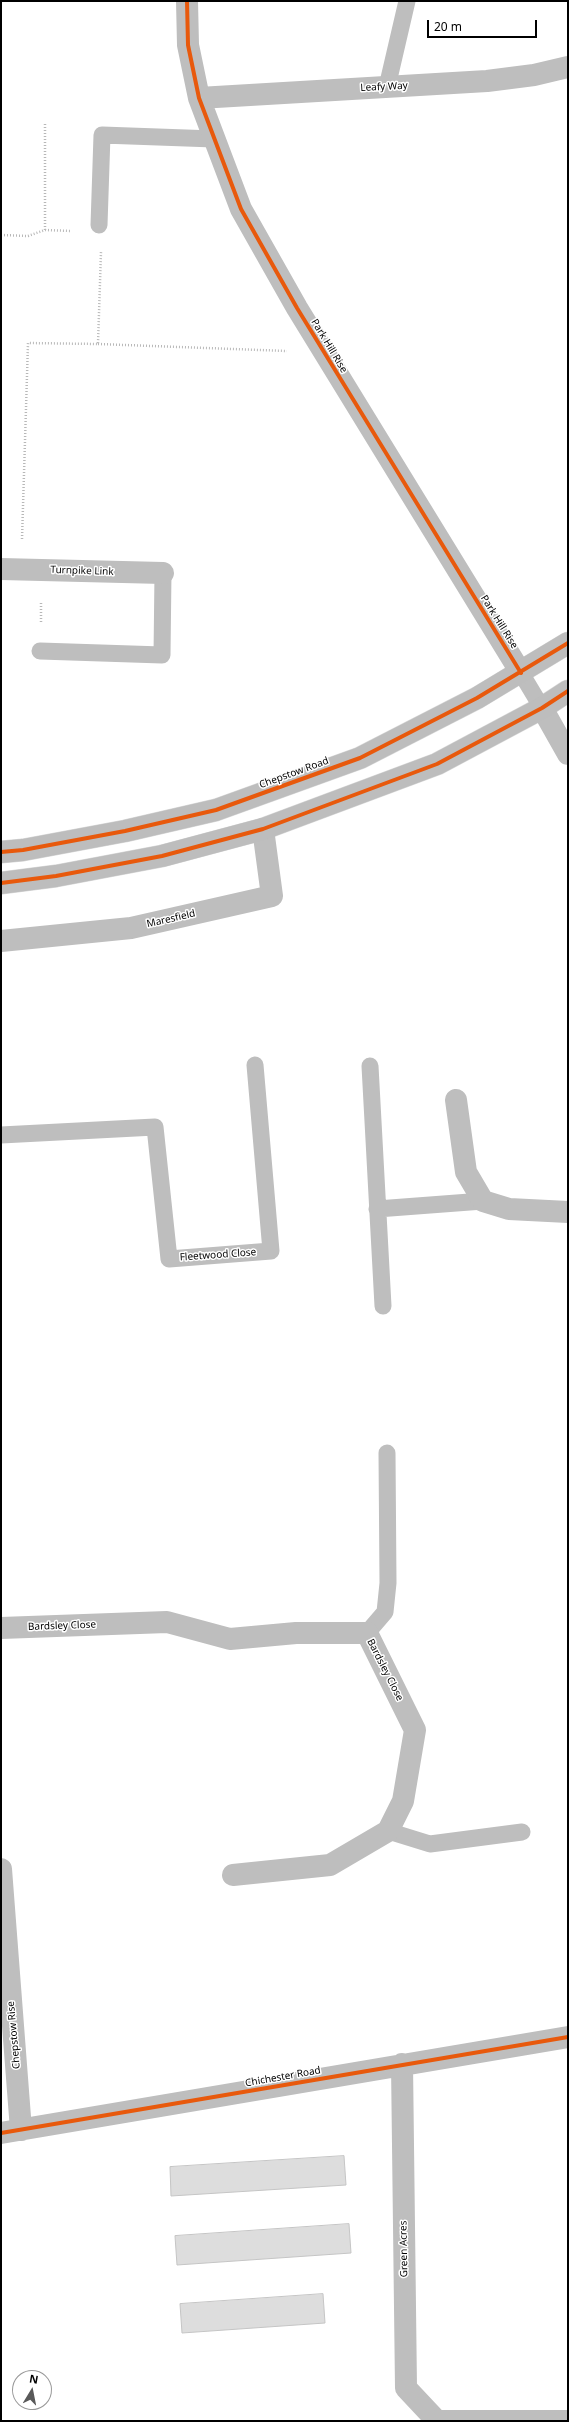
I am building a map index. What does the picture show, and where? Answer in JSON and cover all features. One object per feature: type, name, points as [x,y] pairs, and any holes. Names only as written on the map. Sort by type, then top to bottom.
[{"type":"highway","name":"Chepstow Road","points":[[1,852],[23,850],[125,831],[216,810],[360,758],[521,673],[568,643]]},
{"type":"highway","points":[[1,883],[56,876],[162,856],[263,829],[437,764],[542,708],[568,691]]},
{"type":"street","name":"Park Hill Rise","points":[[187,1],[188,45],[199,98],[241,209],[324,352],[521,673]]},
{"type":"street","name":"Leafy Way","points":[[199,98],[487,81],[534,75],[568,67]]},
{"type":"street","name":"Turnpike Link","points":[[21,569],[163,573]]},
{"type":"street","points":[[542,708],[568,754]]},
{"type":"street","name":"Maresfield","points":[[1,941],[131,928],[272,896],[263,829]]},
{"type":"street","points":[[456,1100],[466,1172],[483,1201],[509,1209],[568,1212]]},
{"type":"street","name":"Bardsley Close","points":[[1,1628],[167,1622],[230,1639],[296,1633],[367,1633],[415,1730],[403,1801],[388,1831]]},
{"type":"street","points":[[233,1875],[330,1865],[388,1831]]},
{"type":"street","name":"Chepstow Rise","points":[[1,1875],[11,2131]]},
{"type":"street","name":"Chichester Road","points":[[11,2131],[568,2036]]},
{"type":"street","name":"Green Acres","points":[[402,2064],[406,2388],[437,2421]]},
{"type":"street","points":[[441,2421],[568,2421]]},
{"type":"lane","points":[[387,87],[407,1]]},
{"type":"lane","points":[[99,225],[102,135],[214,139]]},
{"type":"lane","points":[[40,651],[162,655],[163,573]]},
{"type":"lane","points":[[521,673],[542,708]]},
{"type":"lane","name":"Fleetwood Close","points":[[1,1135],[155,1127],[169,1258],[272,1251],[255,1065]]},
{"type":"lane","points":[[370,1066],[383,1306]]},
{"type":"lane","points":[[377,1209],[483,1201]]},
{"type":"lane","points":[[367,1633],[385,1612],[388,1583],[387,1453]]},
{"type":"lane","points":[[388,1831],[430,1844],[522,1832]]},
{"type":"path","points":[[45,122],[45,230]]},
{"type":"path","points":[[1,236],[28,236],[45,230],[73,231]]},
{"type":"path","points":[[98,344],[101,247]]},
{"type":"path","points":[[40,651],[21,569],[28,343],[324,352]]},
{"type":"building","points":[[344,2156],[346,2185],[171,2196],[170,2167]]},
{"type":"building","points":[[349,2224],[351,2253],[177,2265],[175,2236]]},
{"type":"building","points":[[323,2294],[325,2323],[182,2333],[180,2304]]},
{"type":"cycle path","points":[[187,1],[188,45],[199,98],[241,209],[297,308],[521,673]]},
{"type":"cycle path","points":[[1,852],[23,850],[125,831],[216,810],[360,758],[477,698],[568,643]]},
{"type":"cycle path","points":[[1,883],[56,876],[162,856],[263,829],[437,764],[542,708],[568,691]]},
{"type":"cycle path","points":[[1,2133],[568,2037]]}]
